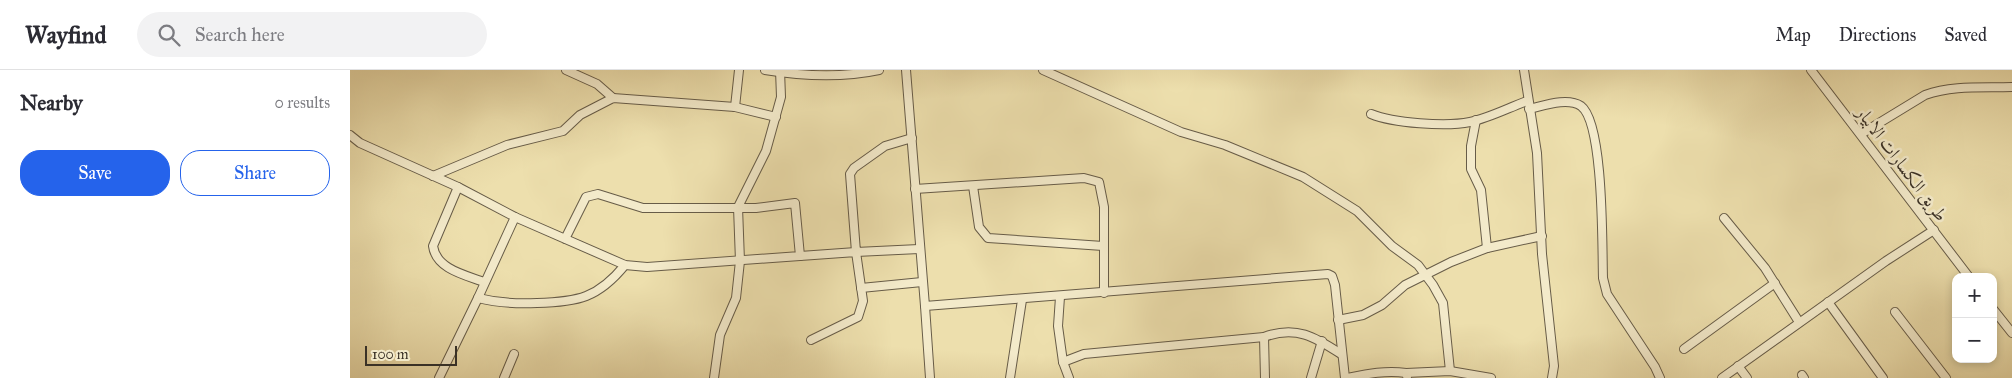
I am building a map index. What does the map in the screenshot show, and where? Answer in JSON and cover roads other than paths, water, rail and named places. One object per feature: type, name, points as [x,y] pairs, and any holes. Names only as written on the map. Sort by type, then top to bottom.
[{"type":"street","points":[[566,70],[597,84],[614,98]]},
{"type":"street","points":[[735,107],[739,70]]},
{"type":"street","points":[[765,70],[808,75],[879,70]]},
{"type":"street","points":[[906,70],[930,378]]},
{"type":"street","points":[[1043,70],[1181,132],[1225,145],[1303,177],[1357,211],[1392,246],[1418,265],[1443,304],[1450,371]]},
{"type":"street","points":[[1524,70],[1536,153],[1554,366],[1552,378]]},
{"type":"street","name":"طريق الكسارات الابيار","points":[[1811,70],[1966,273]]},
{"type":"street","points":[[714,378],[720,335],[736,298],[740,260],[738,207],[766,151],[781,97],[780,71]]},
{"type":"street","points":[[1861,134],[1925,95],[1935,91],[1958,88],[2012,87]]},
{"type":"street","points":[[434,176],[507,145],[563,131],[580,115],[614,98],[735,107],[776,117]]},
{"type":"street","points":[[1371,114],[1387,120],[1404,122],[1468,122],[1528,105],[1573,103],[1581,106],[1588,115],[1600,170],[1603,278],[1607,294],[1655,367],[1660,378]]},
{"type":"street","points":[[1476,120],[1471,146],[1471,169],[1481,190],[1487,248]]},
{"type":"street","points":[[350,135],[360,143],[458,187],[515,217],[625,265],[647,267],[919,249]]},
{"type":"street","points":[[811,340],[858,317],[863,300],[856,252],[850,174],[854,168],[885,146],[912,138]]},
{"type":"street","points":[[915,189],[1084,178],[1099,182],[1104,207],[1104,293]]},
{"type":"street","points":[[973,186],[979,227],[988,238],[1103,246]]},
{"type":"street","points":[[458,187],[433,246],[434,255],[445,267],[484,282]]},
{"type":"street","points":[[565,239],[586,197],[598,194],[643,208],[756,208],[796,202],[800,256]]},
{"type":"street","points":[[442,377],[515,217]]},
{"type":"street","points":[[1724,218],[1766,268],[1799,322]]},
{"type":"street","points":[[1722,378],[1799,322],[1934,230]]},
{"type":"street","points":[[1338,320],[1363,315],[1382,305],[1405,285],[1487,248],[1542,236]]},
{"type":"street","points":[[478,298],[516,304],[574,301],[592,295],[606,286],[625,265]]},
{"type":"street","points":[[925,306],[1060,297],[1328,274],[1332,276],[1336,285],[1341,354],[1346,378],[1372,372],[1407,375],[1450,371],[1491,378]]},
{"type":"street","points":[[861,288],[922,282]]},
{"type":"street","points":[[1684,349],[1775,283]]},
{"type":"street","points":[[1060,297],[1058,326],[1064,362],[1069,378]]},
{"type":"street","points":[[1010,378],[1022,300]]},
{"type":"street","points":[[1828,302],[1883,378]]},
{"type":"street","points":[[1895,312],[1946,378]]},
{"type":"street","points":[[1997,314],[2012,333]]},
{"type":"street","points":[[1064,362],[1084,354],[1290,333],[1307,334],[1322,341],[1341,354]]},
{"type":"street","points":[[1264,337],[1265,378]]},
{"type":"street","points":[[1311,378],[1322,341]]},
{"type":"street","points":[[504,378],[514,354]]},
{"type":"street","points":[[1738,366],[1747,378]]}]
